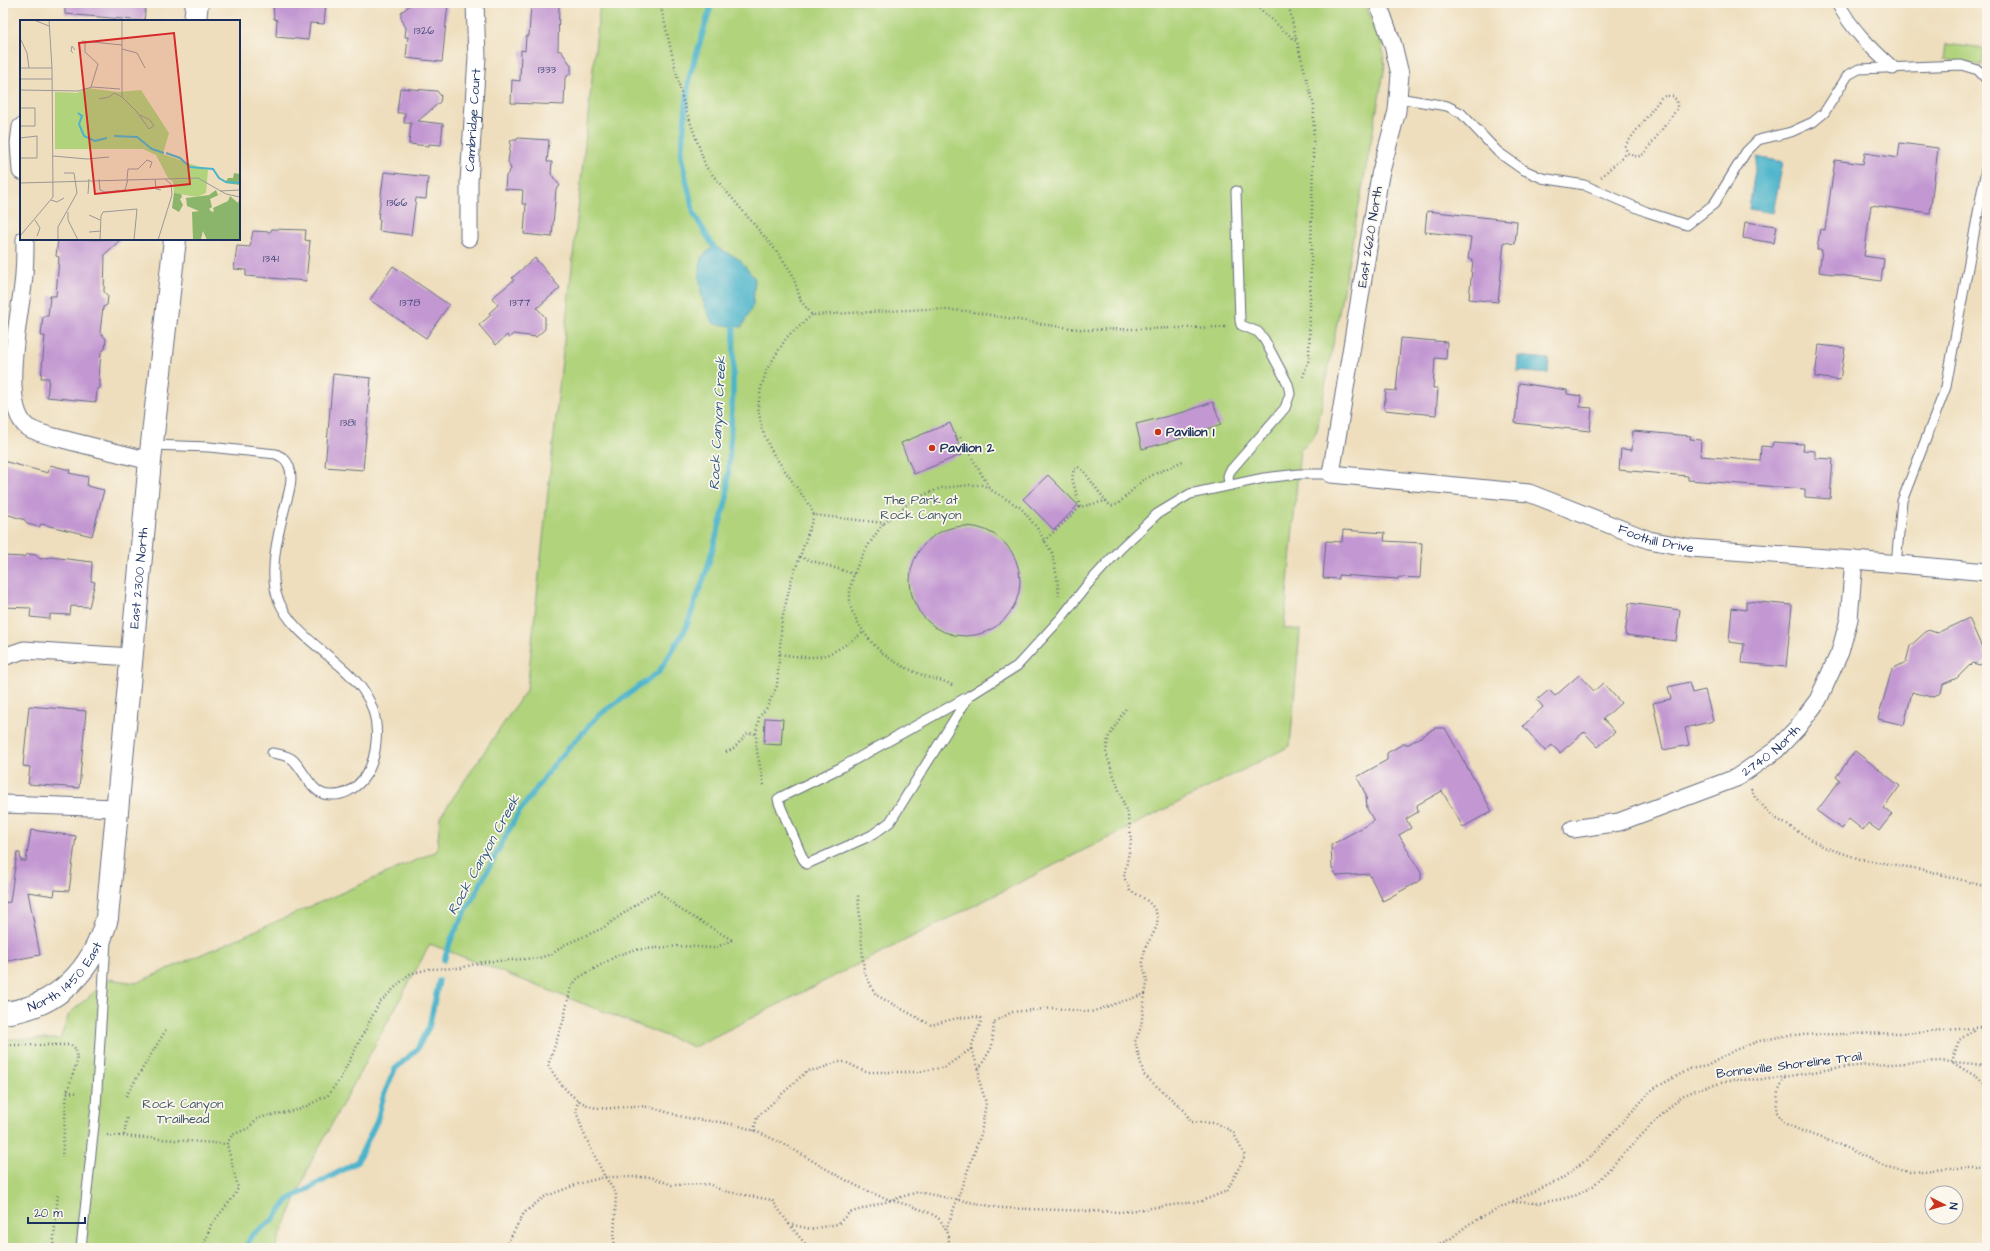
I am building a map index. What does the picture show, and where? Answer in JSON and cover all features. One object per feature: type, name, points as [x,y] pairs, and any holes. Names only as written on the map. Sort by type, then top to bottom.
[{"type":"street","points":[[196,20],[197,3]]},
{"type":"street","name":"Cambridge Court","points":[[469,238],[469,182],[477,57],[475,3]]},
{"type":"street","name":"East 2620 North","points":[[1332,474],[1380,175],[1397,111],[1400,74],[1393,45],[1378,3]]},
{"type":"street","points":[[1838,3],[1845,17],[1856,32],[1893,68]]},
{"type":"street","points":[[20,135],[20,157]]},
{"type":"street","points":[[25,240],[24,284],[9,362],[8,376],[11,400],[16,414],[26,426],[48,436],[151,453]]},
{"type":"street","name":"East 2300 North","points":[[107,918],[151,453],[175,240]]},
{"type":"street","name":"Foothill Drive","points":[[1332,474],[1529,492],[1649,540],[1691,548],[1854,560],[1987,572]]},
{"type":"street","name":"2740 North","points":[[1573,829],[1619,822],[1745,774],[1776,750],[1797,728],[1818,700],[1830,677],[1840,652],[1849,618],[1854,560]]},
{"type":"street","points":[[3,657],[24,650],[131,657]]},
{"type":"street","points":[[3,804],[117,808]]},
{"type":"street","name":"North 1450 East","points":[[3,1013],[36,1006],[70,983],[90,960],[97,948],[107,918]]},
{"type":"lane","points":[[1398,98],[1447,106],[1461,114],[1498,152],[1522,169],[1542,178],[1590,187],[1647,212],[1687,225],[1714,204],[1746,152],[1758,140],[1791,132],[1813,122],[1824,113],[1848,75],[1859,69],[1961,65],[1978,70],[1987,80]]},
{"type":"lane","points":[[1896,564],[1902,501],[1946,387],[1987,164]]},
{"type":"lane","points":[[1228,484],[1230,471],[1285,408],[1290,398],[1289,390],[1261,336],[1258,332],[1241,325],[1236,191]]},
{"type":"lane","points":[[151,453],[209,447],[276,454],[284,458],[289,467],[290,483],[277,539],[274,570],[277,598],[289,620],[359,684],[371,704],[378,730],[376,751],[368,773],[357,787],[341,794],[320,794],[291,758],[272,753]]},
{"type":"lane","points":[[969,696],[890,822],[872,834],[807,864],[803,859],[778,799],[840,768],[969,696],[1017,666],[1062,617],[1087,585],[1116,553],[1157,514],[1190,494],[1228,484],[1298,474],[1332,474]]},
{"type":"lane","points":[[82,1248],[96,1106],[107,918]]},
{"type":"path","points":[[660,3],[683,101],[706,167],[789,268],[801,301],[812,314]]},
{"type":"path","points":[[1253,3],[1297,42]]},
{"type":"path","points":[[1288,3],[1314,106],[1310,351],[1304,376],[1298,386],[1289,390]]},
{"type":"path","points":[[1665,96],[1673,96],[1677,100],[1677,109],[1644,154],[1637,157],[1627,153],[1625,146],[1661,98],[1665,96]]},
{"type":"path","points":[[1590,187],[1627,153]]},
{"type":"path","points":[[764,785],[757,752],[756,734],[759,717],[766,709],[777,686],[785,603],[814,515],[811,508],[772,452],[762,430],[758,406],[761,388],[767,369],[787,337],[812,314],[928,309],[967,311],[1086,330],[1241,325]]},
{"type":"path","points":[[957,439],[960,437],[990,490]]},
{"type":"path","points":[[1080,506],[1072,475],[1074,469],[1078,468],[1083,470],[1109,506],[1118,504],[1144,479],[1185,460]]},
{"type":"path","points":[[953,686],[946,682],[912,671],[895,662],[874,645],[852,612],[850,602],[854,574],[869,544],[884,523],[914,499],[941,488],[970,485],[983,486],[1021,508],[1044,541],[1052,553],[1057,576],[1059,596]]},
{"type":"path","points":[[1044,541],[1080,506],[1105,500]]},
{"type":"path","points":[[814,515],[884,523]]},
{"type":"path","points":[[800,557],[854,574]]},
{"type":"path","points":[[780,654],[798,657],[826,656],[834,653],[864,632]]},
{"type":"path","points":[[789,1224],[811,1228],[838,1224],[849,1213],[918,1192],[1000,1208],[1121,1212],[1202,1201],[1227,1191],[1245,1156],[1233,1132],[1216,1123],[1191,1122],[1184,1110],[1144,1075],[1135,1042],[1141,1027],[1146,994],[1147,982],[1142,964],[1145,946],[1156,928],[1157,918],[1153,905],[1141,896],[1130,891],[1124,877],[1131,842],[1129,818],[1106,753],[1108,738],[1126,708]]},
{"type":"path","points":[[726,752],[733,749],[748,733],[756,734]]},
{"type":"path","points":[[1745,774],[1755,797],[1772,816],[1824,847],[1860,859],[1925,870],[1987,887]]},
{"type":"path","points":[[203,1248],[211,1225],[238,1188],[227,1144],[232,1135],[249,1128],[258,1118],[301,1109],[328,1094],[340,1079],[379,1004],[409,974],[429,969],[461,968],[483,962],[523,960],[545,956],[564,945],[603,928],[658,891],[681,910],[732,940],[715,948],[679,946],[633,950],[618,955],[578,978],[570,987],[563,1022],[548,1065],[555,1076],[578,1100],[594,1107],[641,1106],[688,1118],[735,1125],[760,1133],[825,1168],[843,1180],[938,1218],[946,1230],[950,1248]]},
{"type":"path","points":[[858,895],[864,972],[876,994],[931,1025],[956,1018],[974,1016],[981,1018],[981,1024],[973,1038],[971,1049],[979,1070],[979,1080],[986,1103],[981,1134],[946,1230]]},
{"type":"path","points":[[979,1070],[992,1046],[994,1022],[1012,1012],[1053,1008],[1091,1012],[1146,994]]},
{"type":"path","points":[[1512,1202],[1560,1180],[1590,1158],[1653,1090],[1690,1069],[1707,1066],[1735,1050],[1760,1041],[1789,1035],[1902,1033],[1987,1026]]},
{"type":"path","points":[[126,1096],[167,1028]]},
{"type":"path","points":[[1976,1028],[1966,1033],[1959,1040],[1952,1062],[1977,1077],[1987,1086]]},
{"type":"path","points":[[3,1045],[74,1047],[77,1062],[67,1092],[62,1157]]},
{"type":"path","points":[[754,1131],[757,1117],[807,1071],[820,1069],[837,1062],[845,1062],[866,1072],[918,1072],[945,1067],[971,1049]]},
{"type":"path","name":"Bonneville Shoreline Trail","points":[[1433,1248],[1450,1239],[1469,1224],[1512,1202],[1540,1203],[1562,1199],[1577,1195],[1593,1186],[1654,1122],[1682,1096],[1701,1088],[1733,1080],[1785,1078],[1836,1068],[1941,1061],[1987,1065]]},
{"type":"path","points":[[1785,1078],[1778,1092],[1776,1111],[1784,1123],[1840,1145],[1887,1167],[1899,1170],[1910,1172],[1946,1169],[1987,1169]]},
{"type":"path","points":[[67,1092],[78,1093]]},
{"type":"path","points":[[578,1100],[576,1111],[584,1134],[605,1177],[616,1193],[615,1248]]},
{"type":"path","points":[[124,1136],[127,1117]]},
{"type":"path","points":[[106,1142],[107,1134],[227,1144]]},
{"type":"path","points":[[501,1248],[508,1242],[524,1213],[544,1197],[578,1184],[605,1177],[651,1177],[672,1185],[708,1184],[723,1191],[772,1200],[806,1245],[814,1248]]},
{"type":"path","points":[[53,1248],[58,1193]]},
{"type":"green space","name":"The Park at Rock Canyon","points":[[600,3],[1365,3],[1382,44],[1385,66],[1317,430],[1311,440],[1300,449],[1284,628],[1300,630],[1290,746],[694,1047],[430,944],[310,1164],[275,1248],[3,1248],[3,1039],[60,1039],[69,1014],[109,979],[136,983],[437,851],[440,817],[527,689]]},
{"type":"green space","points":[[1946,44],[1984,49],[1982,65],[1944,60]]},
{"type":"water","points":[[1757,157],[1783,162],[1773,213],[1749,209]]},
{"type":"water","points":[[714,246],[739,259],[755,279],[753,305],[742,327],[714,324],[709,316],[703,300],[700,285],[701,258]]},
{"type":"water","points":[[1518,356],[1549,359],[1548,374],[1517,371]]},
{"type":"building","points":[[65,3],[146,3],[144,20],[65,14]]},
{"type":"building","points":[[273,3],[326,3],[324,24],[310,23],[308,40],[276,37],[277,20],[274,19]]},
{"type":"building","points":[[409,3],[448,3],[442,62],[406,58],[408,37],[405,37],[406,28],[401,18],[401,12],[408,7]]},
{"type":"building","points":[[531,3],[559,3],[558,51],[561,51],[571,65],[571,73],[565,78],[564,105],[511,103],[512,80],[520,81],[521,50],[525,51],[526,36],[529,36]]},
{"type":"building","points":[[400,88],[437,91],[441,96],[440,102],[418,121],[443,124],[441,145],[429,144],[429,146],[409,144],[411,123],[404,123],[405,113],[397,113]]},
{"type":"building","points":[[518,138],[549,140],[547,162],[552,162],[551,174],[560,186],[556,189],[552,237],[524,234],[526,204],[522,204],[523,190],[505,189],[506,176],[511,169],[508,162],[511,140],[517,140]]},
{"type":"building","points":[[1900,143],[1938,148],[1930,213],[1871,205],[1864,256],[1884,259],[1881,281],[1819,272],[1822,250],[1817,250],[1820,229],[1825,230],[1835,160],[1863,164],[1865,153],[1898,158]]},
{"type":"building","points":[[384,172],[428,177],[426,199],[416,198],[411,235],[379,231],[380,219],[378,219]]},
{"type":"building","points":[[1427,211],[1517,221],[1515,244],[1504,242],[1498,302],[1469,299],[1473,259],[1468,259],[1471,237],[1425,232]]},
{"type":"building","points":[[1745,222],[1777,226],[1774,243],[1743,238]]},
{"type":"building","points":[[272,229],[306,230],[305,240],[310,241],[306,281],[246,276],[246,270],[234,269],[237,246],[250,247],[253,231],[270,232]]},
{"type":"building","points":[[58,240],[120,240],[105,254],[104,292],[108,296],[107,305],[103,307],[100,332],[106,339],[105,349],[101,352],[99,378],[100,388],[97,390],[96,402],[47,397],[49,378],[41,378],[45,336],[41,336],[43,316],[48,316],[50,296],[56,296],[59,257],[56,256]]},
{"type":"building","points":[[535,258],[560,288],[537,308],[545,317],[545,329],[536,337],[513,334],[509,338],[507,335],[496,345],[479,325],[491,315],[489,313],[498,305],[492,298],[514,280],[512,278]]},
{"type":"building","points":[[393,266],[449,305],[426,338],[370,300]]},
{"type":"building","points":[[1401,338],[1447,342],[1446,359],[1435,358],[1433,388],[1438,388],[1436,415],[1384,410],[1386,390],[1396,391]]},
{"type":"building","points":[[1819,345],[1845,348],[1840,380],[1815,377]]},
{"type":"building","points":[[333,374],[371,378],[363,470],[325,467]]},
{"type":"building","points":[[1519,383],[1567,390],[1567,394],[1581,396],[1580,407],[1592,408],[1590,431],[1515,423]]},
{"type":"building","points":[[1213,402],[1221,424],[1176,440],[1142,449],[1136,424],[1184,412]]},
{"type":"building","name":"Pavilion 2","points":[[950,423],[963,454],[914,474],[901,443]]},
{"type":"building","points":[[1633,431],[1691,436],[1690,439],[1701,440],[1700,456],[1760,461],[1761,446],[1772,447],[1773,442],[1804,444],[1803,450],[1815,451],[1815,458],[1833,459],[1830,499],[1805,497],[1805,489],[1688,480],[1688,476],[1619,470],[1621,449],[1632,450]]},
{"type":"building","points":[[3,461],[48,473],[50,465],[70,470],[69,473],[88,477],[87,486],[104,490],[92,536],[41,524],[39,527],[27,524],[25,520],[3,513]]},
{"type":"building","points":[[1048,475],[1078,505],[1054,530],[1023,499]]},
{"type":"building","points":[[965,526],[986,530],[996,535],[1004,542],[1011,550],[1016,560],[1020,581],[1016,602],[1011,612],[1004,620],[996,627],[986,632],[965,636],[944,632],[934,627],[926,620],[919,612],[914,602],[910,581],[914,560],[919,550],[926,542],[934,535],[944,530]]},
{"type":"building","points":[[1343,530],[1385,533],[1384,541],[1422,543],[1420,578],[1399,577],[1398,579],[1339,575],[1339,579],[1323,578],[1326,541],[1342,542]]},
{"type":"building","points":[[28,554],[36,555],[40,559],[51,557],[92,562],[91,581],[95,582],[89,607],[71,606],[70,615],[50,614],[50,619],[30,617],[31,608],[3,607],[3,556],[24,557]]},
{"type":"building","points":[[1746,601],[1792,605],[1786,667],[1742,663],[1744,644],[1729,642],[1732,608],[1746,610]]},
{"type":"building","points":[[1629,603],[1680,610],[1676,641],[1625,635]]},
{"type":"building","points":[[1969,618],[1987,659],[1980,665],[1972,663],[1957,678],[1943,684],[1941,693],[1931,697],[1912,692],[1904,725],[1878,719],[1892,669],[1906,662],[1910,646],[1928,630],[1937,633]]},
{"type":"building","points":[[1579,675],[1594,691],[1603,683],[1621,703],[1603,719],[1615,732],[1598,747],[1584,732],[1560,753],[1552,745],[1545,751],[1523,726],[1543,707],[1537,700],[1549,690],[1555,696]]},
{"type":"building","points":[[1689,682],[1692,693],[1705,690],[1713,721],[1685,728],[1689,745],[1663,750],[1653,703],[1671,699],[1668,687]]},
{"type":"building","points":[[29,706],[86,711],[79,788],[28,784],[30,767],[23,766]]},
{"type":"building","points":[[765,718],[783,719],[781,745],[764,744]]},
{"type":"building","points":[[1435,728],[1445,728],[1492,811],[1463,827],[1442,791],[1417,805],[1418,812],[1406,819],[1411,828],[1399,835],[1421,873],[1421,880],[1383,901],[1369,874],[1337,876],[1332,868],[1331,845],[1374,821],[1367,809],[1366,795],[1357,777],[1387,760],[1387,753],[1403,744],[1409,744]]},
{"type":"building","points":[[1855,751],[1900,786],[1884,808],[1892,814],[1879,831],[1868,823],[1863,830],[1849,819],[1842,829],[1817,811],[1840,780],[1836,777]]},
{"type":"building","points":[[31,830],[76,836],[69,891],[55,890],[54,896],[28,892],[40,955],[3,962],[3,903],[10,902],[17,853],[20,853],[21,861],[26,861]]},
{"type":"waterway","name":"Rock Canyon Creek","points":[[712,3],[689,78],[681,156],[694,214],[716,251]]},
{"type":"waterway","name":"Rock Canyon Creek","points":[[444,960],[452,937],[517,815],[555,763],[599,715],[659,672],[686,628],[707,569],[727,498],[733,391],[734,319]]},
{"type":"waterway","name":"Rock Canyon Creek","points":[[245,1248],[252,1235],[273,1220],[288,1200],[357,1162],[377,1121],[384,1094],[395,1069],[417,1049],[429,1027],[439,981]]},
{"type":"place","name":"Pavilion 1","points":[[1158,432]]},
{"type":"place","name":"Pavilion 2","points":[[932,448]]},
{"type":"park label","name":"Rock Canyon Trailhead","points":[[183,1112]]}]
